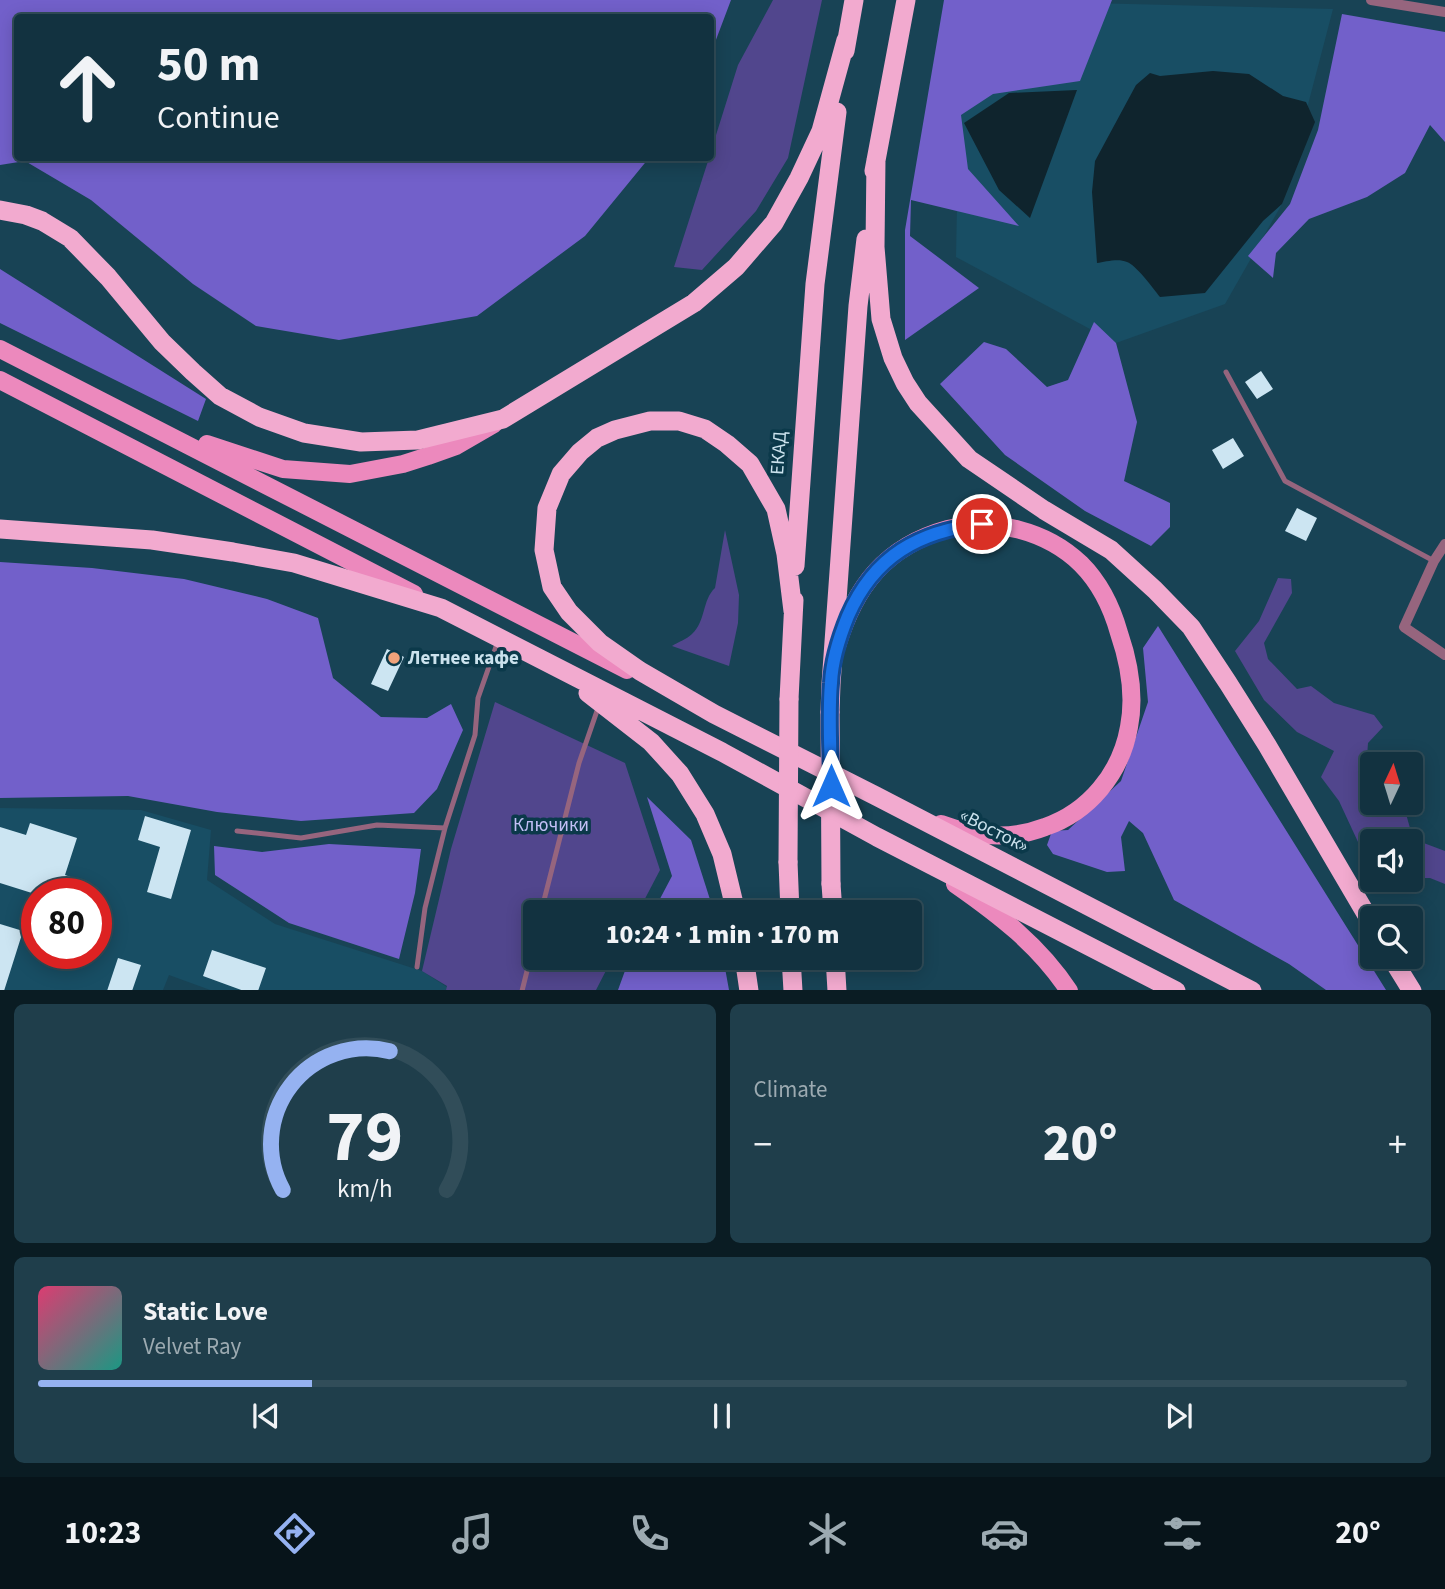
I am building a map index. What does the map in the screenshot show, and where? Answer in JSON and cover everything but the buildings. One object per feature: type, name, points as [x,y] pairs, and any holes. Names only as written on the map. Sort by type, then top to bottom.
[{"type":"highway","name":"ЕКАД","points":[[790,900],[789,699],[802,457],[815,284],[846,40],[854,0]]},
{"type":"highway","points":[[832,900],[831,684],[858,306],[876,159],[906,0]]},
{"type":"highway","points":[[0,210],[42,221],[70,238],[108,277],[140,317],[220,396],[259,417],[304,433],[361,442],[418,440],[503,419],[694,303],[736,267],[774,223],[799,178],[821,131],[846,40]]},
{"type":"highway","points":[[876,159],[875,247],[881,319],[905,383],[918,403],[970,459],[1044,510],[1111,550],[1191,627],[1267,745],[1361,906]]},
{"type":"highway","name":"«Восток»","points":[[793,611],[786,554],[776,509],[750,464],[705,429],[679,421],[650,421],[615,430],[597,438],[580,452],[562,474],[547,508],[544,550],[552,587],[569,612],[600,643],[640,671],[714,715],[1252,990]]},
{"type":"highway","points":[[0,529],[152,540],[233,552],[294,563],[441,608],[551,664],[603,698],[722,752],[877,837],[1176,990]]},
{"type":"highway","points":[[603,698],[651,742],[680,774],[705,814],[722,855],[733,900]]},
{"type":"highway","points":[[1399,969],[1412,990]]},
{"type":"highway","points":[[746,970],[748,990]]},
{"type":"highway","points":[[792,970],[793,990]]},
{"type":"highway","points":[[836,970],[837,990]]},
{"type":"main road","points":[[0,349],[714,715]]},
{"type":"main road","points":[[0,380],[441,608]]},
{"type":"main road","points":[[155,427],[283,469],[349,474],[403,464],[456,446],[503,419]]},
{"type":"main road","points":[[831,684],[834,656],[842,630],[867,581],[901,549],[937,532],[982,524],[1011,527],[1045,540],[1081,564],[1094,580],[1115,618],[1130,681],[1129,727],[1120,756],[1105,784],[1078,811],[1060,822],[1023,834],[1007,836],[975,833],[946,825],[876,796]]},
{"type":"main road","points":[[877,837],[942,875],[990,909],[1047,960],[1069,990]]},
{"type":"street","points":[[891,84],[913,0]]},
{"type":"street","points":[[1371,0],[1445,12]]},
{"type":"street","points":[[1445,544],[1434,561],[1404,627],[1445,655]]},
{"type":"lane","points":[[1226,372],[1285,481],[1434,561]]},
{"type":"lane","points":[[417,967],[425,908],[445,828],[475,735],[478,698],[499,638]]},
{"type":"lane","points":[[544,900],[579,763],[595,713],[603,698]]},
{"type":"lane","points":[[237,831],[301,838],[377,825],[445,828]]},
{"type":"lane","points":[[522,990],[527,970]]},
{"type":"shaded area","points":[[0,0],[731,0],[714,45],[714,14],[14,14],[14,161],[25,161],[0,165]]},
{"type":"shaded area","points":[[944,0],[1112,0],[1080,81],[993,94],[961,115],[968,169],[1019,226],[911,200],[910,236],[979,288],[905,340],[905,230]]},
{"type":"shaded area","points":[[961,0],[1333,9],[1282,204],[1225,304],[1116,343],[956,257]]},
{"type":"shaded area","points":[[1342,14],[1445,32],[1445,142],[1430,125],[1405,173],[1367,197],[1309,219],[1276,253],[1273,278],[1248,256],[1290,204],[1318,130]]},
{"type":"shaded area","points":[[1213,71],[1249,74],[1283,96],[1306,102],[1315,122],[1282,204],[1263,221],[1205,293],[1160,297],[1131,264],[1120,260],[1097,263],[1092,192],[1095,161],[1136,85],[1150,73],[1160,76]]},
{"type":"shaded area","points":[[1077,90],[1030,218],[999,190],[964,123],[1009,93]]},
{"type":"shaded area","points":[[25,161],[647,161],[585,236],[477,316],[339,340],[256,326],[193,284],[91,200]]},
{"type":"shaded area","points":[[0,269],[206,399],[198,421],[0,323]]},
{"type":"shaded area","points":[[1094,322],[1116,343],[1137,422],[1124,481],[1170,503],[1170,527],[1151,546],[1085,511],[1005,455],[940,384],[984,342],[1006,349],[1047,387],[1068,380]]},
{"type":"shaded area","points":[[0,562],[92,568],[184,579],[267,599],[318,618],[333,678],[381,717],[427,718],[451,704],[463,730],[437,789],[414,813],[301,821],[217,812],[128,796],[0,798]]},
{"type":"shaded area","points":[[1158,626],[1360,948],[1360,969],[1373,969],[1386,990],[1326,990],[1289,964],[1174,900],[1143,833],[1129,821],[1121,837],[1125,871],[1107,872],[1053,854],[1047,845],[1052,831],[1068,830],[1121,781],[1148,702],[1143,648]]},
{"type":"shaded area","points":[[647,797],[691,840],[710,900],[659,900],[672,876]]},
{"type":"shaded area","points":[[0,808],[141,810],[211,830],[207,880],[275,924],[422,971],[447,987],[446,990],[210,990],[169,975],[163,990],[0,990]]},
{"type":"shaded area","points":[[329,844],[421,849],[415,893],[399,959],[289,923],[215,875],[214,846],[262,852]]},
{"type":"shaded area","points":[[625,970],[725,970],[729,990],[618,990]]},
{"type":"green space","points":[[773,0],[822,0],[788,158],[756,211],[702,270],[674,267],[708,161],[714,161],[714,141],[738,65]]},
{"type":"green space","points":[[725,530],[739,595],[738,623],[729,666],[672,646],[690,636],[700,623],[708,598],[715,588]]},
{"type":"green space","points":[[1278,578],[1291,579],[1292,593],[1264,643],[1268,659],[1297,689],[1311,686],[1334,703],[1374,715],[1383,727],[1368,743],[1367,752],[1360,752],[1360,816],[1407,816],[1410,829],[1360,829],[1360,846],[1339,801],[1321,777],[1334,751],[1297,732],[1264,700],[1235,651],[1259,621]]},
{"type":"green space","name":"Ключики","points":[[495,702],[625,763],[660,870],[644,900],[523,900],[523,970],[606,970],[596,990],[446,990],[447,986],[422,971],[451,849]]},
{"type":"green space","points":[[1423,843],[1445,851],[1445,884],[1423,878]]},
{"type":"place","name":"Летнее кафе","points":[[394,658]]},
{"type":"route","points":[[831,786],[831,684],[834,656],[855,600],[879,568],[911,543],[937,532],[982,524]]}]
